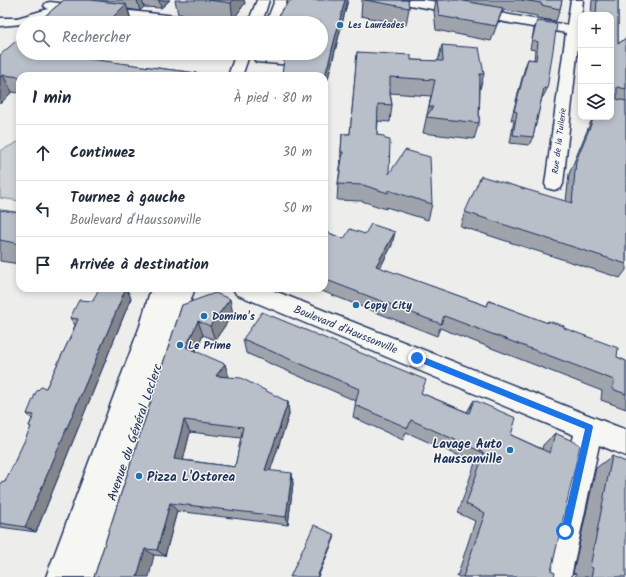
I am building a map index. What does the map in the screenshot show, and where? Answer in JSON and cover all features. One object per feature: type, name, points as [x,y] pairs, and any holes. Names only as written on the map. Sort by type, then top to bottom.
[{"type":"street","points":[[257,16],[263,0]]},
{"type":"street","points":[[275,16],[281,0]]},
{"type":"street","points":[[404,0],[574,30]]},
{"type":"street","name":"Rue de la Tuilerie","points":[[554,184],[574,30],[576,0]]},
{"type":"street","points":[[38,16],[53,3],[69,8],[166,14],[174,16]]},
{"type":"street","points":[[41,16],[69,8]]},
{"type":"street","points":[[0,22],[16,22]]},
{"type":"street","points":[[236,72],[241,60]]},
{"type":"street","points":[[260,61],[292,61]]},
{"type":"street","points":[[564,98],[578,100]]},
{"type":"street","points":[[62,577],[152,326],[161,292]]},
{"type":"street","name":"Avenue du Général Leclerc","points":[[85,577],[152,376],[183,292]]},
{"type":"street","name":"Boulevard d'Haussonville","points":[[254,292],[626,443]]},
{"type":"street","points":[[555,577],[589,427]]},
{"type":"shaded area","points":[[16,143],[16,200],[0,198],[0,151]]},
{"type":"building","points":[[64,0],[90,0],[126,4],[114,16],[45,16]]},
{"type":"building","points":[[208,0],[233,0],[231,3]]},
{"type":"building","points":[[291,0],[345,0],[326,72],[282,72],[284,60],[328,60],[328,16],[279,16],[281,11]]},
{"type":"building","points":[[365,0],[408,0],[409,8]]},
{"type":"building","points":[[437,0],[458,0],[503,8],[496,26],[439,16]]},
{"type":"building","points":[[522,0],[562,0],[560,9],[541,5],[541,3]]},
{"type":"building","points":[[597,0],[618,0],[618,44],[626,38],[626,89],[617,87],[617,99],[626,101],[626,264],[465,212],[481,176],[572,203],[576,161],[593,120],[614,120],[614,12],[596,12]]},
{"type":"building","points":[[537,21],[557,24],[547,89],[544,88],[533,137],[513,135],[517,112],[514,111],[528,59],[536,60],[538,42],[532,40]]},
{"type":"building","points":[[16,41],[16,60],[97,60],[189,72],[16,72],[16,77],[3,75],[0,77],[0,55]]},
{"type":"building","points":[[442,45],[479,48],[484,74],[480,74],[479,123],[426,117],[433,107],[429,107],[435,80],[390,77],[390,94],[392,105],[378,104],[377,135],[384,136],[385,139],[390,140],[389,174],[405,150],[430,157],[432,204],[388,190],[388,193],[363,185],[338,184],[343,152],[341,152],[342,134],[350,134],[357,52],[411,55],[411,60],[443,61]]},
{"type":"building","points":[[0,210],[16,212],[16,243],[0,240]]},
{"type":"building","points":[[371,224],[395,232],[376,266],[487,306],[489,301],[548,323],[548,321],[564,326],[564,328],[618,348],[617,357],[626,361],[626,394],[612,389],[614,380],[444,316],[441,324],[328,281],[328,233],[344,239],[350,229],[365,234]]},
{"type":"building","points":[[97,292],[124,292],[25,527],[0,523],[0,485],[2,481],[5,482],[31,427],[29,426],[34,415],[27,414],[36,392],[41,387],[46,388],[71,336],[78,319],[70,318],[79,300],[93,301]]},
{"type":"building","points":[[215,293],[230,299],[210,326],[198,321],[186,347],[225,364],[216,376],[241,378],[288,402],[265,470],[292,473],[286,517],[170,503],[157,550],[145,549],[137,577],[94,577],[182,305]],"holes":[[[184,420],[243,427],[235,467],[174,459]]]},
{"type":"building","points":[[262,312],[426,380],[421,393],[469,413],[474,400],[516,418],[511,435],[550,453],[555,433],[579,444],[580,446],[551,571],[555,573],[554,577],[463,577],[485,513],[466,504],[484,453],[411,420],[408,428],[355,405],[359,389],[243,339]]},
{"type":"building","points":[[612,456],[626,462],[626,577],[591,577],[593,568],[590,567]]},
{"type":"building","points":[[314,525],[335,535],[317,577],[290,577]]},
{"type":"place","name":"Les Lauréades","points":[[340,25]]},
{"type":"place","name":"Copy City","points":[[356,305]]},
{"type":"place","name":"Domino's","points":[[204,316]]},
{"type":"place","name":"Le Prime","points":[[180,345]]},
{"type":"place","name":"Lavage Auto Haussonville","points":[[510,450]]},
{"type":"place","name":"Pizza L'Ostorea","points":[[139,476]]},
{"type":"route","points":[[417,358],[589,427],[565,531]]}]
